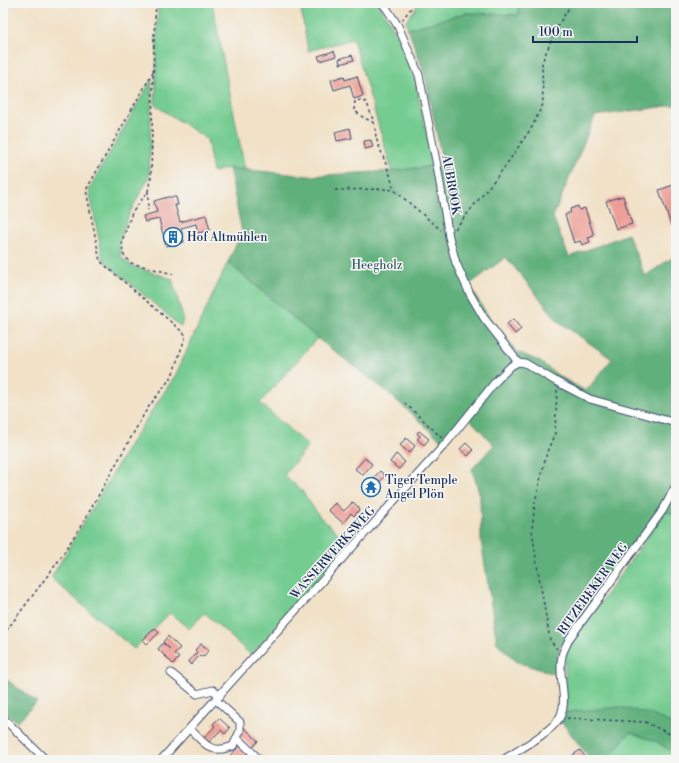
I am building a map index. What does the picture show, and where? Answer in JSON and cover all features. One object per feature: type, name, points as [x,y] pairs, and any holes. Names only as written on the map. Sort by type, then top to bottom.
[{"type":"street","name":"AUBROOK","points":[[382,3],[398,26],[419,76],[437,166],[449,237],[456,263],[470,294],[484,318],[518,362]]},
{"type":"street","points":[[518,362],[525,363],[590,399],[676,422]]},
{"type":"street","name":"WASSERWERKSWEG","points":[[161,760],[447,442],[496,381],[511,366],[518,362]]},
{"type":"street","name":"RITZEBEKER WEG","points":[[559,718],[563,703],[561,672],[562,655],[569,639],[663,510],[676,485]]},
{"type":"street","points":[[171,673],[197,694],[213,690],[218,698],[240,722],[240,731],[233,746],[223,750],[210,748],[190,729]]},
{"type":"street","points":[[3,718],[46,760]]},
{"type":"street","points":[[503,760],[548,730],[559,718]]},
{"type":"street","points":[[237,738],[259,759]]},
{"type":"path","points":[[148,210],[148,191],[151,177],[156,3]]},
{"type":"path","points":[[398,26],[415,3]]},
{"type":"path","points":[[374,123],[361,116],[354,110],[355,101],[362,100],[367,103],[374,123],[376,138],[394,190],[449,237],[504,168],[532,127],[543,104],[542,62],[557,27],[572,3]]},
{"type":"path","points":[[3,635],[57,563],[84,521],[147,409],[172,376],[186,335],[100,262],[86,190],[154,72]]},
{"type":"path","points":[[335,190],[394,190]]},
{"type":"path","points":[[148,191],[132,213],[122,241],[123,254],[131,263],[173,274]]},
{"type":"path","points":[[557,382],[555,433],[547,452],[535,502],[532,529],[550,640],[562,655]]},
{"type":"path","points":[[405,403],[447,442]]},
{"type":"path","points":[[559,718],[645,722],[676,737]]},
{"type":"green space","points":[[158,3],[212,3],[245,170],[229,168],[213,172],[207,139],[155,105]]},
{"type":"green space","points":[[300,3],[377,3],[405,48],[415,80],[433,166],[392,171],[353,39],[308,51]]},
{"type":"green space","points":[[420,3],[518,3],[519,15],[467,13],[408,29],[406,21]]},
{"type":"green space","name":"Heegholz","points":[[518,3],[676,3],[676,106],[595,116],[553,217],[569,257],[628,234],[645,276],[676,255],[676,515],[662,510],[627,552],[561,645],[556,663],[557,675],[517,662],[497,643],[481,540],[480,496],[472,469],[494,445],[465,414],[442,441],[385,390],[317,338],[228,262],[242,232],[229,168],[308,176],[392,171],[443,165],[425,75],[408,29],[467,13],[519,15]],"holes":[[[506,257],[558,321],[612,359],[586,391],[559,376],[539,361],[517,352],[488,316],[469,285]]]},
{"type":"green space","points":[[152,79],[149,177],[129,214],[119,242],[121,257],[132,266],[172,279],[183,318],[181,327],[103,260],[89,189]]},
{"type":"green space","points":[[228,262],[317,338],[260,403],[308,446],[284,475],[302,491],[320,517],[350,544],[251,655],[205,613],[189,629],[170,613],[134,649],[51,578],[130,444],[175,376]]},
{"type":"green space","points":[[666,510],[676,515],[676,731],[566,712],[565,653]]},
{"type":"green space","points":[[3,677],[37,702],[17,722],[3,712]]},
{"type":"green space","points":[[620,707],[650,714],[676,725],[676,754],[657,742],[630,732],[606,760],[591,760],[560,720],[566,712]]},
{"type":"green space","points":[[630,732],[657,742],[676,754],[676,760],[606,760]]},
{"type":"building","points":[[334,51],[336,56],[320,61],[318,56]]},
{"type":"building","points":[[352,55],[354,60],[340,64],[339,59]]},
{"type":"building","points":[[344,76],[345,80],[357,76],[363,96],[354,99],[350,85],[334,90],[331,80]]},
{"type":"building","points":[[350,128],[352,138],[337,141],[335,132]]},
{"type":"building","points":[[371,140],[373,147],[365,149],[364,141]]},
{"type":"building","points":[[676,184],[676,223],[671,225],[659,190]]},
{"type":"building","points":[[623,196],[632,224],[616,229],[606,201]]},
{"type":"building","points":[[168,197],[176,197],[178,205],[175,205],[180,222],[206,215],[210,230],[198,233],[196,224],[181,228],[184,242],[166,246],[159,219],[145,222],[143,216],[157,212],[154,201]]},
{"type":"building","points":[[578,206],[579,210],[585,208],[594,236],[588,238],[590,242],[582,245],[580,241],[574,243],[565,215],[571,212],[570,209]]},
{"type":"building","points":[[513,319],[521,329],[515,334],[507,324]]},
{"type":"building","points":[[419,431],[429,439],[424,445],[417,439],[420,436],[417,433]]},
{"type":"building","points":[[406,438],[415,446],[409,453],[400,445]]},
{"type":"building","points":[[466,443],[473,450],[468,456],[460,449]]},
{"type":"building","points":[[396,454],[405,462],[399,469],[390,462]]},
{"type":"building","points":[[365,458],[372,464],[363,475],[355,469]]},
{"type":"building","points":[[380,471],[385,476],[377,485],[377,490],[371,497],[363,489]]},
{"type":"building","points":[[353,502],[360,509],[354,516],[351,513],[343,523],[328,510],[335,503],[344,511]]},
{"type":"building","points":[[155,628],[159,633],[147,644],[143,640]]},
{"type":"building","points":[[168,636],[180,648],[174,654],[179,658],[173,664],[158,649],[163,643],[170,649],[163,642]]},
{"type":"building","points":[[201,644],[209,650],[203,657],[200,655],[191,665],[188,662],[197,652],[195,650]]},
{"type":"building","points":[[219,718],[230,728],[225,734],[221,730],[209,742],[204,738],[215,726],[213,724]]},
{"type":"building","points":[[245,728],[258,741],[252,748],[239,735]]},
{"type":"building","points":[[241,744],[255,760],[234,760],[230,756]]},
{"type":"building","points":[[580,750],[586,758],[583,760],[574,760],[573,755]]},
{"type":"place","name":"Hof Altmühlen","points":[[173,237]]},
{"type":"place","name":"Tiger Temple Angel Plön","points":[[371,487]]}]
